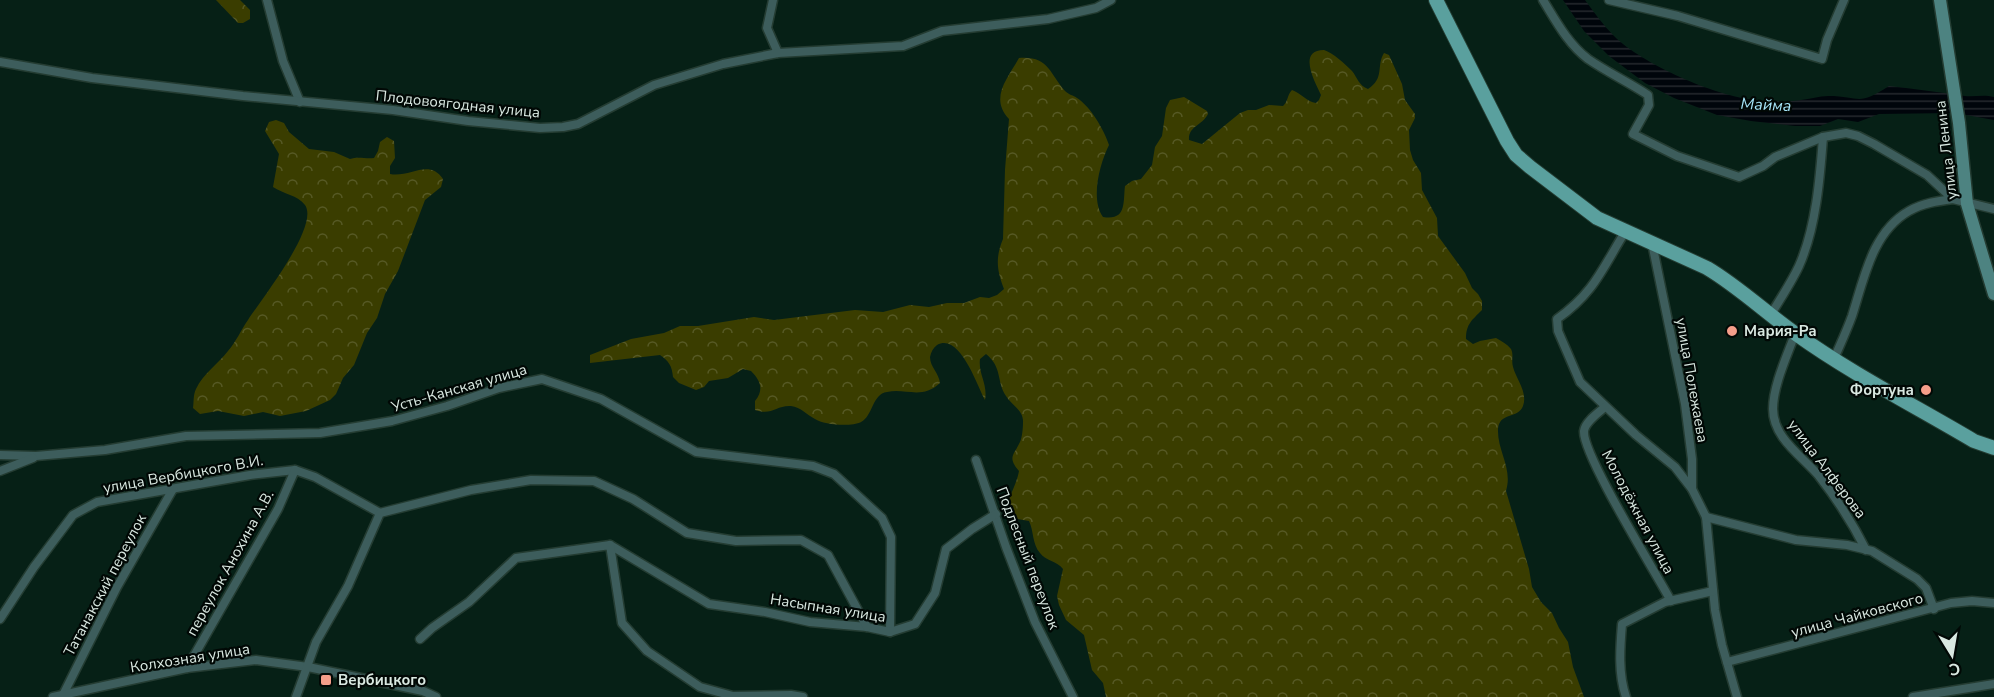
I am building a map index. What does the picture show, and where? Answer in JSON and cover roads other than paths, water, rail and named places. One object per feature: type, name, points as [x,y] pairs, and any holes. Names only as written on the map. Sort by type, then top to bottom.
[{"type":"main road","points":[[1436,0],[1500,130],[1516,155],[1598,218],[1722,277],[1795,334],[1834,359],[1972,440],[1994,448]]},
{"type":"street","points":[[267,0],[283,61],[300,102]]},
{"type":"street","points":[[773,0],[767,28],[778,53]]},
{"type":"street","name":"Плодовоягодная улица","points":[[0,62],[92,78],[540,128],[563,127],[578,124],[654,85],[723,64],[778,53],[903,46],[942,31],[1048,19],[1096,8],[1112,0]]},
{"type":"street","points":[[1543,0],[1566,38],[1576,49],[1647,95],[1648,105],[1633,134],[1677,156],[1739,177],[1763,166],[1775,157],[1823,137],[1846,133],[1858,136],[1927,175],[1953,199],[1994,209]]},
{"type":"street","points":[[1609,0],[1635,3],[1822,59],[1827,40],[1844,0]]},
{"type":"street","name":"улица Ленина","points":[[1940,0],[1954,84],[1967,204],[1994,294]]},
{"type":"street","points":[[1771,314],[1801,263],[1817,194],[1823,137]]},
{"type":"street","points":[[1834,359],[1848,326],[1867,265],[1878,243],[1891,226],[1908,212],[1930,202],[1953,199]]},
{"type":"street","points":[[1624,232],[1597,282],[1575,306],[1557,319],[1558,331],[1568,359],[1580,382],[1605,407],[1675,467],[1692,489]]},
{"type":"street","name":"улица Полежаева","points":[[1652,243],[1686,404],[1692,459],[1692,489],[1706,517],[1715,610],[1737,697]]},
{"type":"street","name":"улица Алферова","points":[[1795,334],[1774,397],[1774,420],[1781,436],[1818,476],[1852,524],[1866,550]]},
{"type":"street","name":"Усть-Канская улица","points":[[0,455],[36,456],[105,450],[186,436],[320,432],[392,421],[447,406],[499,388],[542,379],[601,399],[696,452],[813,466],[834,474],[882,518],[891,537],[890,632]]},
{"type":"street","name":"Молодёжная улица","points":[[1605,407],[1585,425],[1584,434],[1588,447],[1615,502],[1671,601]]},
{"type":"street","points":[[0,471],[36,456]]},
{"type":"street","points":[[1675,467],[1686,465],[1692,459]]},
{"type":"street","name":"Подлесный переулок","points":[[976,460],[1035,622],[1073,697]]},
{"type":"street","name":"улица Вербицкого В.И.","points":[[0,619],[34,567],[73,515],[97,502],[250,475],[295,470],[315,477],[380,513]]},
{"type":"street","name":"переулок Анохина А.В.","points":[[187,668],[278,509],[295,470]]},
{"type":"street","points":[[296,697],[316,642],[348,586],[380,513],[471,490],[531,480],[594,481],[633,499],[687,533],[736,541],[801,540],[828,555],[867,627]]},
{"type":"street","name":"Татанакский переулок","points":[[63,695],[117,587],[172,489]]},
{"type":"street","name":"Насыпная улица","points":[[610,544],[709,604],[765,612],[810,622],[867,627],[890,632],[915,624],[935,593],[946,549],[996,514]]},
{"type":"street","points":[[1706,517],[1796,540],[1847,545],[1872,551],[1917,579],[1926,588],[1934,609]]},
{"type":"street","points":[[420,639],[469,602],[516,558],[610,544],[622,623],[647,651],[700,687],[733,696],[791,695],[803,697]]},
{"type":"street","points":[[1626,697],[1622,686],[1622,624],[1671,601],[1713,591]]},
{"type":"street","name":"улица Чайковского","points":[[1727,662],[1951,603],[1972,601],[1994,603]]},
{"type":"street","name":"Колхозная улица","points":[[53,697],[187,668],[256,660],[308,667],[423,691],[436,697]]},
{"type":"street","points":[[1913,697],[1994,684]]},
{"type":"water","name":"Майма","points":[[1563,0],[1585,0],[1610,32],[1626,47],[1660,68],[1720,92],[1755,100],[1778,102],[1821,96],[1859,99],[1871,96],[1889,86],[1965,96],[1987,96],[1994,97],[1994,120],[1955,113],[1879,114],[1858,122],[1838,119],[1820,126],[1795,126],[1717,115],[1674,98],[1645,83],[1609,56],[1584,31]]},
{"type":"place","name":"Мария-Ра","points":[[1732,331]]},
{"type":"place","name":"Фортуна","points":[[1926,390]]},
{"type":"place","name":"Вербицкого","points":[[326,680]]}]
